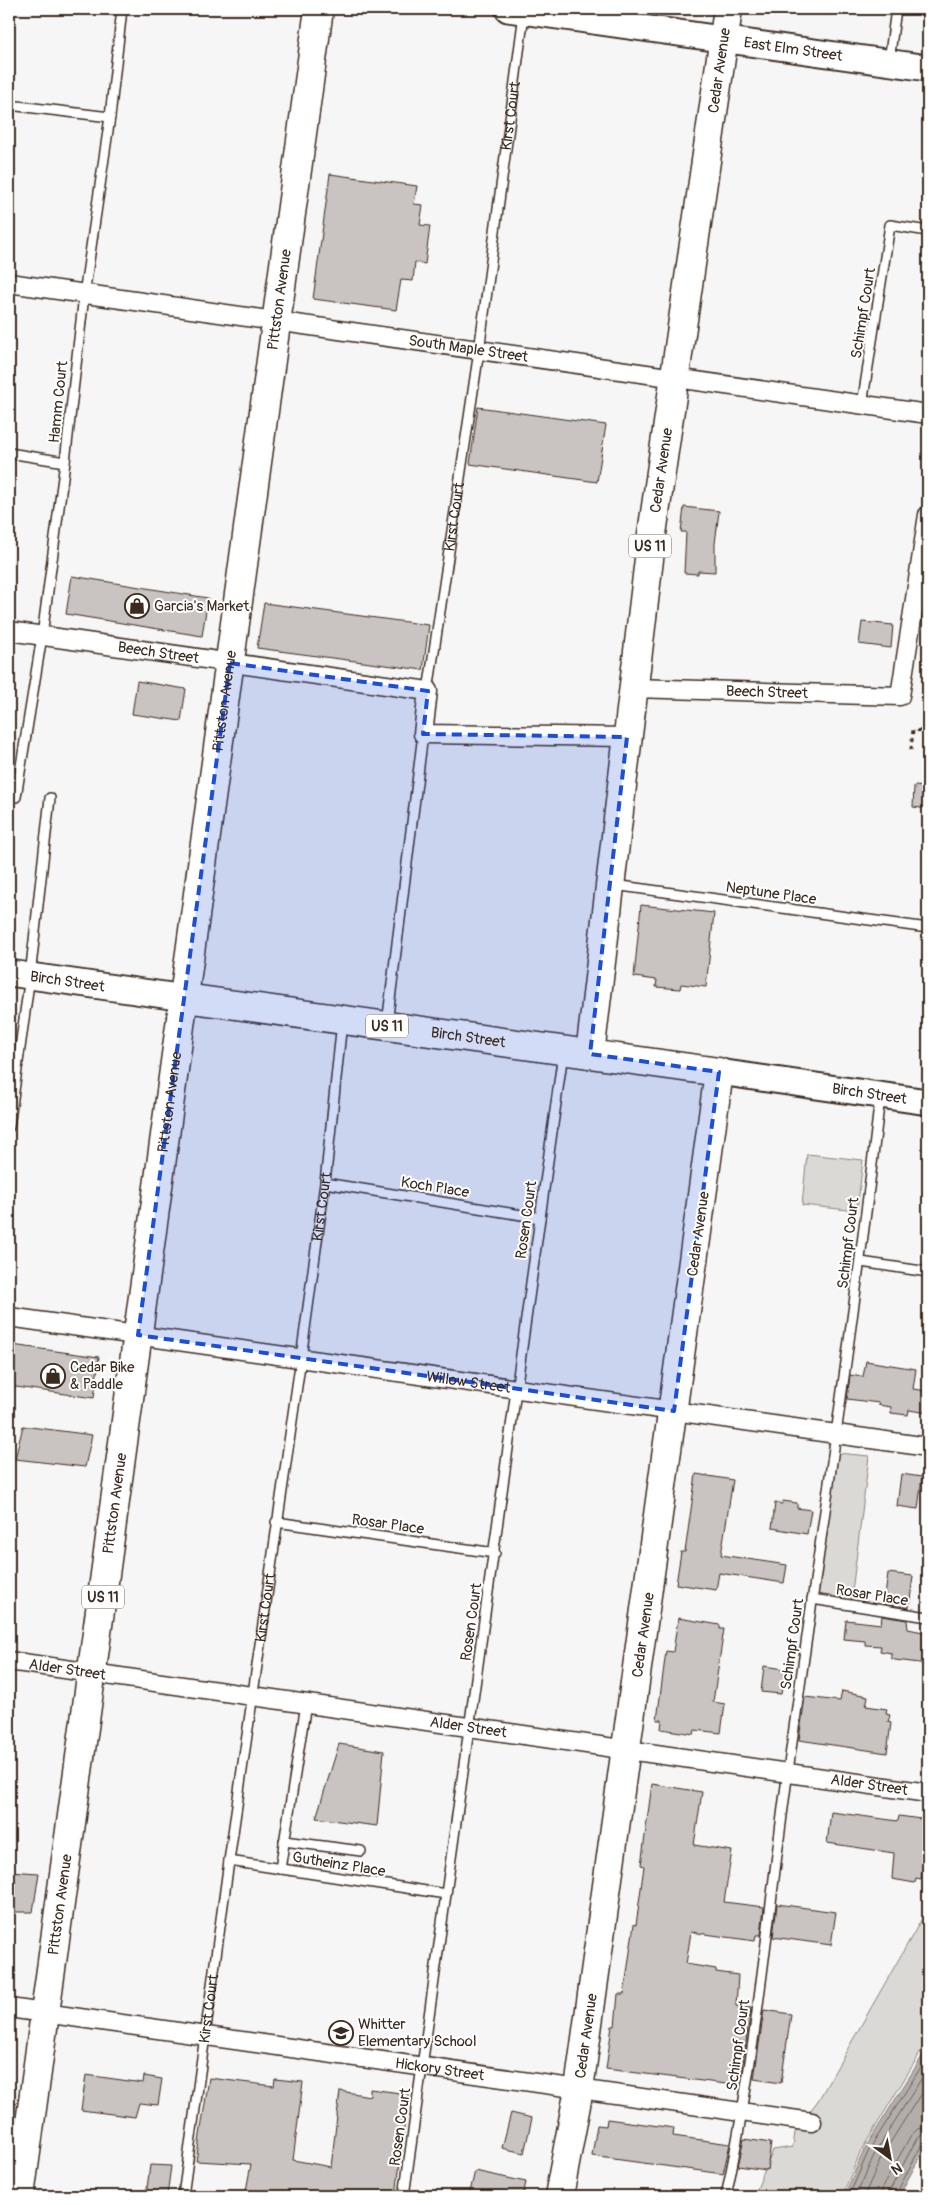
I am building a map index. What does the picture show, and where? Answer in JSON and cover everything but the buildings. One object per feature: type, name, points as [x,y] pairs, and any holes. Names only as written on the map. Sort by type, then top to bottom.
[{"type":"main road","name":"Pittston Avenue","points":[[20,2196],[319,9]]},
{"type":"main road","name":"Cedar Avenue","points":[[577,1052],[610,885],[632,688],[674,379],[728,9]]},
{"type":"main road","name":"Birch Street","points":[[185,998],[720,1072]]},
{"type":"main road","name":"Cedar Avenue","points":[[559,2196],[579,2089],[720,1072]]},
{"type":"street","name":"East Elm Street","points":[[519,10],[928,68]]},
{"type":"street","name":"South Maple Street","points":[[9,283],[928,414]]},
{"type":"street","name":"Beech Street","points":[[632,688],[900,696],[928,515]]},
{"type":"street","name":"Beech Street","points":[[9,631],[428,691]]},
{"type":"street","name":"Kirst Court","points":[[423,734],[428,691]]},
{"type":"street","points":[[423,734],[627,737]]},
{"type":"street","name":"Birch Street","points":[[19,974],[185,998]]},
{"type":"street","name":"Birch Street","points":[[720,1072],[928,1102]]},
{"type":"street","name":"Willow Street","points":[[9,1317],[928,1447]]},
{"type":"street","name":"Alder Street","points":[[9,1661],[928,1793]]},
{"type":"street","name":"Hickory Street","points":[[9,2008],[812,2122]]},
{"type":"lane","name":"Hamm Court","points":[[12,796],[42,636],[65,462],[84,295],[110,117],[122,9]]},
{"type":"lane","points":[[888,62],[896,9]]},
{"type":"lane","name":"Kirst Court","points":[[428,691],[479,351],[519,10]]},
{"type":"lane","points":[[9,105],[110,117]]},
{"type":"lane","name":"Schimpf Court","points":[[862,405],[890,225],[928,231]]},
{"type":"lane","points":[[9,453],[65,462]]},
{"type":"lane","name":"Kirst Court","points":[[386,1026],[423,734]]},
{"type":"lane","points":[[9,1126],[19,974],[50,798]]},
{"type":"lane","name":"Neptune Place","points":[[610,885],[928,928]]},
{"type":"lane","name":"Kirst Court","points":[[184,2196],[229,1861],[254,1696],[276,1522],[325,1183],[343,1020]]},
{"type":"lane","name":"Rosen Court","points":[[404,2196],[495,1553],[540,1218],[577,1052]]},
{"type":"lane","name":"Schimpf Court","points":[[726,2196],[743,2112],[812,1599],[861,1262],[880,1095]]},
{"type":"lane","name":"Koch Place","points":[[325,1183],[540,1218]]},
{"type":"lane","points":[[861,1262],[928,1272]]},
{"type":"lane","name":"Rosar Place","points":[[276,1522],[495,1553]]},
{"type":"lane","name":"Rosar Place","points":[[812,1599],[928,1617]]},
{"type":"lane","points":[[280,1869],[306,1704]]},
{"type":"lane","points":[[284,1841],[361,1851]]},
{"type":"lane","name":"Gutheinz Place","points":[[229,1861],[446,1894]]},
{"type":"path","points":[[923,731],[925,712]]},
{"type":"path","points":[[911,750],[913,730],[928,731]]},
{"type":"highlighted area","points":[[230,663],[428,691],[423,734],[627,737],[590,1054],[719,1072],[674,1411],[138,1335]]},
{"type":"shaded area","points":[[807,1154],[863,1160],[857,1211],[802,1205]]},
{"type":"shaded area","points":[[837,1453],[869,1456],[851,1600],[817,1595]]},
{"type":"shaded area","points":[[928,1908],[928,2040],[861,2151],[842,2196],[754,2196],[773,2150],[793,2147],[795,2132],[819,2099]]},
{"type":"water","points":[[928,2047],[928,2142],[899,2196],[844,2196],[865,2148]]},
{"type":"place","name":"Garcia's Market","points":[[137,606]]},
{"type":"place","name":"Cedar Bike & Paddle","points":[[53,1376]]},
{"type":"place","name":"Whitter Elementary School","points":[[341,2033]]}]
